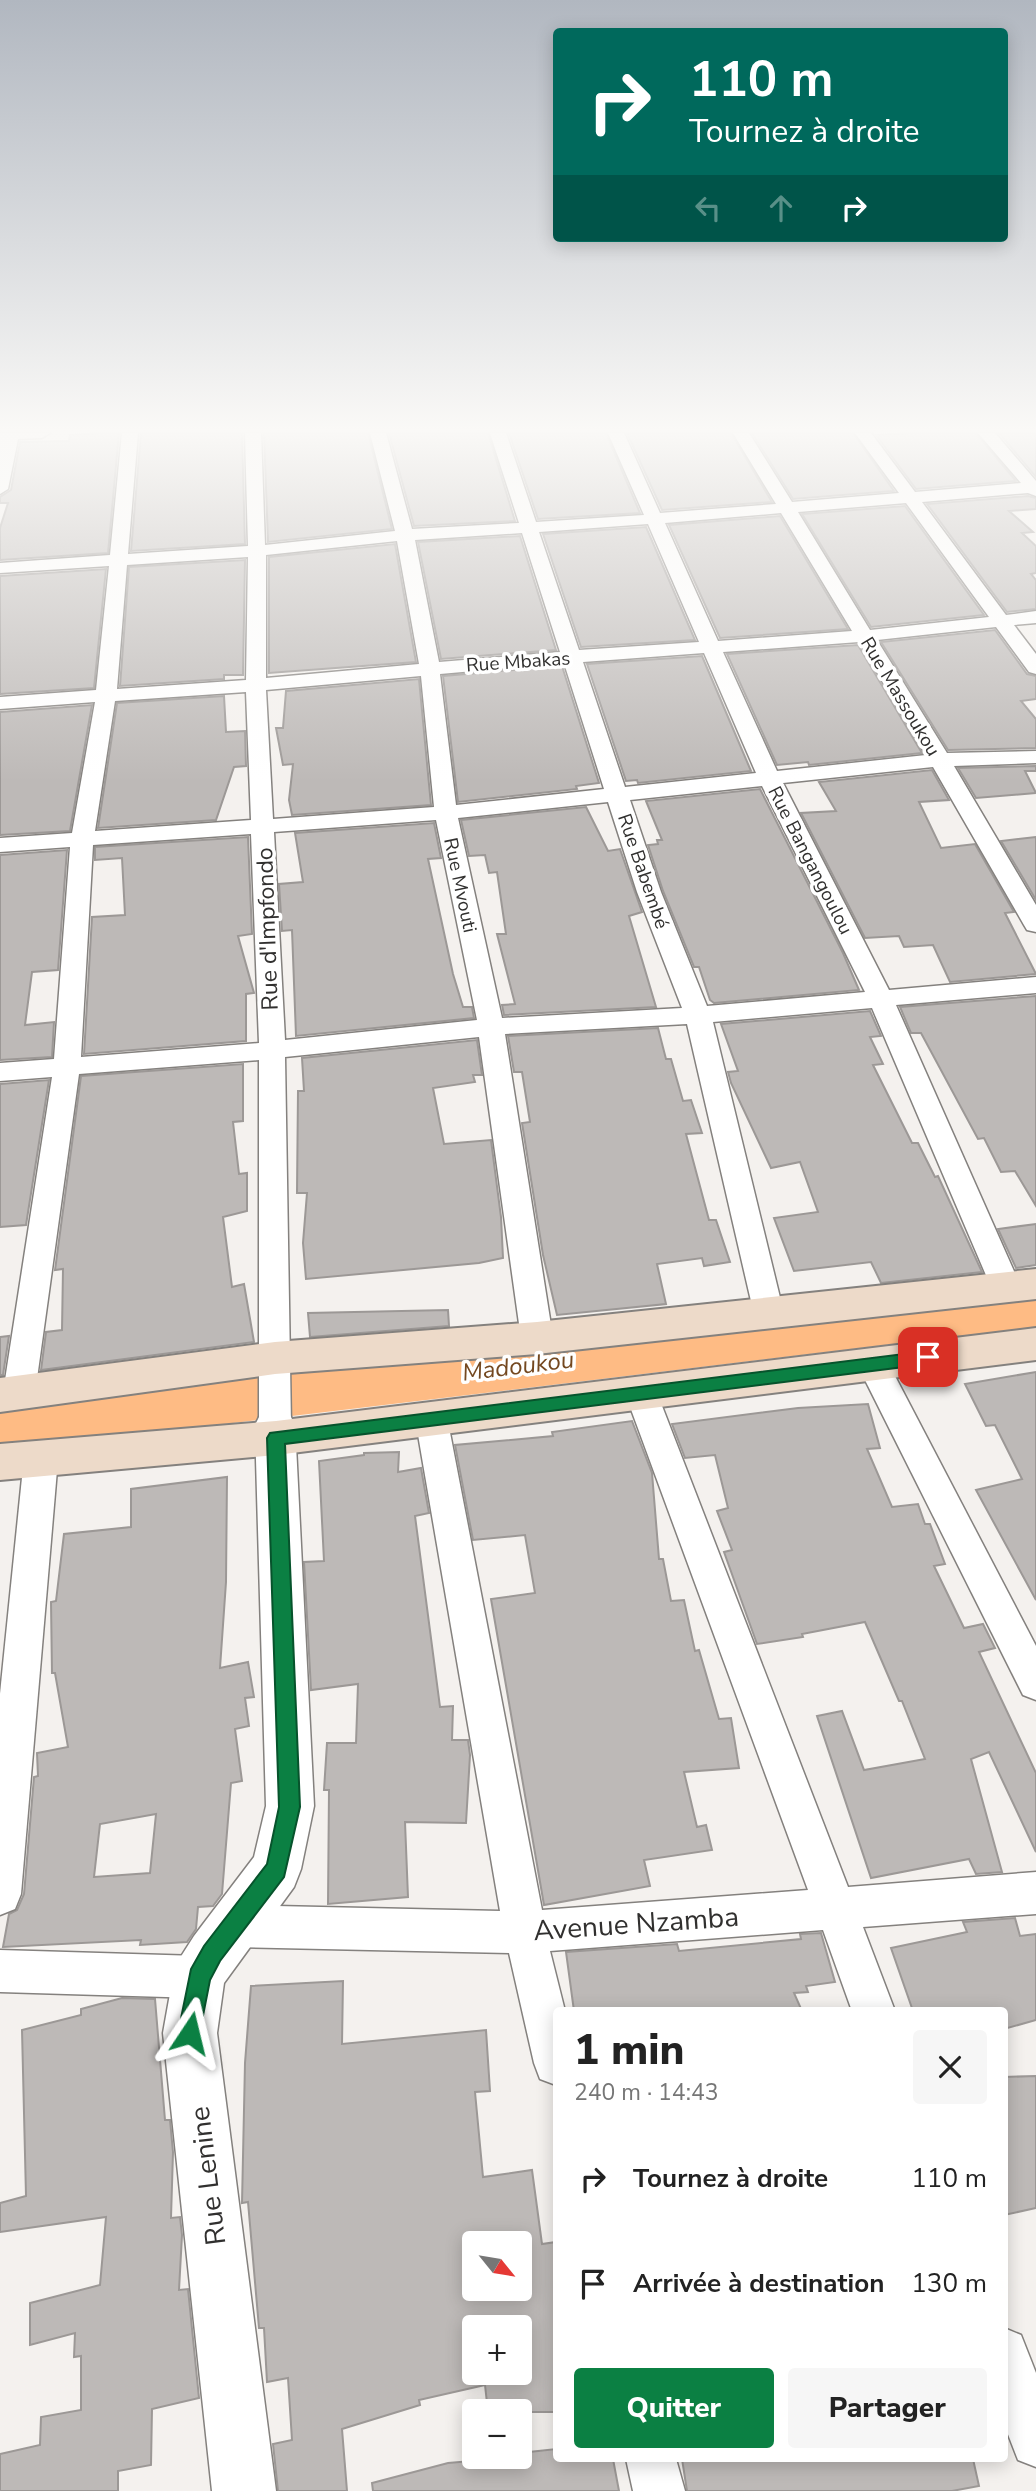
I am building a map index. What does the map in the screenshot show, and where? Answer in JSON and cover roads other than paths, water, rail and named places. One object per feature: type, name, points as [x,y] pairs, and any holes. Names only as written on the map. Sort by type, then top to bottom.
[{"type":"main road","points":[[10,1394],[1021,1286]]},
{"type":"main road","points":[[0,1462],[641,1393],[1036,1343]]},
{"type":"street","points":[[10,1394],[67,1066],[82,839],[106,695],[119,549]]},
{"type":"street","points":[[0,568],[272,549]]},
{"type":"street","name":"Rue Mvouti","points":[[408,549],[430,669],[446,813],[491,1027],[537,1338]]},
{"type":"street","name":"Rue Babembé","points":[[534,549],[649,892],[698,1015],[769,1314]]},
{"type":"street","name":"Rue Bangangoulou","points":[[670,549],[769,778],[880,997],[1021,1286]]},
{"type":"street","name":"Rue Massoukou","points":[[811,549],[940,760],[1036,925]]},
{"type":"street","points":[[948,549],[1036,668]]},
{"type":"street","name":"Rue d'Impfondo","points":[[256,551],[259,616],[256,685],[265,940],[272,1050],[276,1431]]},
{"type":"street","name":"Rue Mbakas","points":[[0,703],[865,636],[1036,617]]},
{"type":"street","points":[[0,845],[263,824],[446,813],[940,760],[1036,757]]},
{"type":"street","points":[[0,1072],[272,1050],[491,1027],[698,1015],[1036,985]]},
{"type":"street","points":[[873,1364],[1036,1683]]},
{"type":"street","points":[[641,1393],[872,2007]]},
{"type":"street","points":[[431,1417],[525,1932],[553,2050]]},
{"type":"street","name":"Rue Lenine","points":[[244,2491],[190,2033],[200,1977],[212,1954],[276,1869],[290,1807],[276,1431]]},
{"type":"street","points":[[0,1894],[41,1458]]},
{"type":"street","name":"Avenue Nzamba","points":[[235,1926],[525,1932],[1036,1893]]},
{"type":"street","points":[[0,1971],[200,1977]]},
{"type":"street","points":[[1008,2363],[1036,2442]]},
{"type":"street","points":[[652,2462],[659,2491]]},
{"type":"waterway","name":"Madoukou","points":[[0,1426],[1036,1305]]}]
